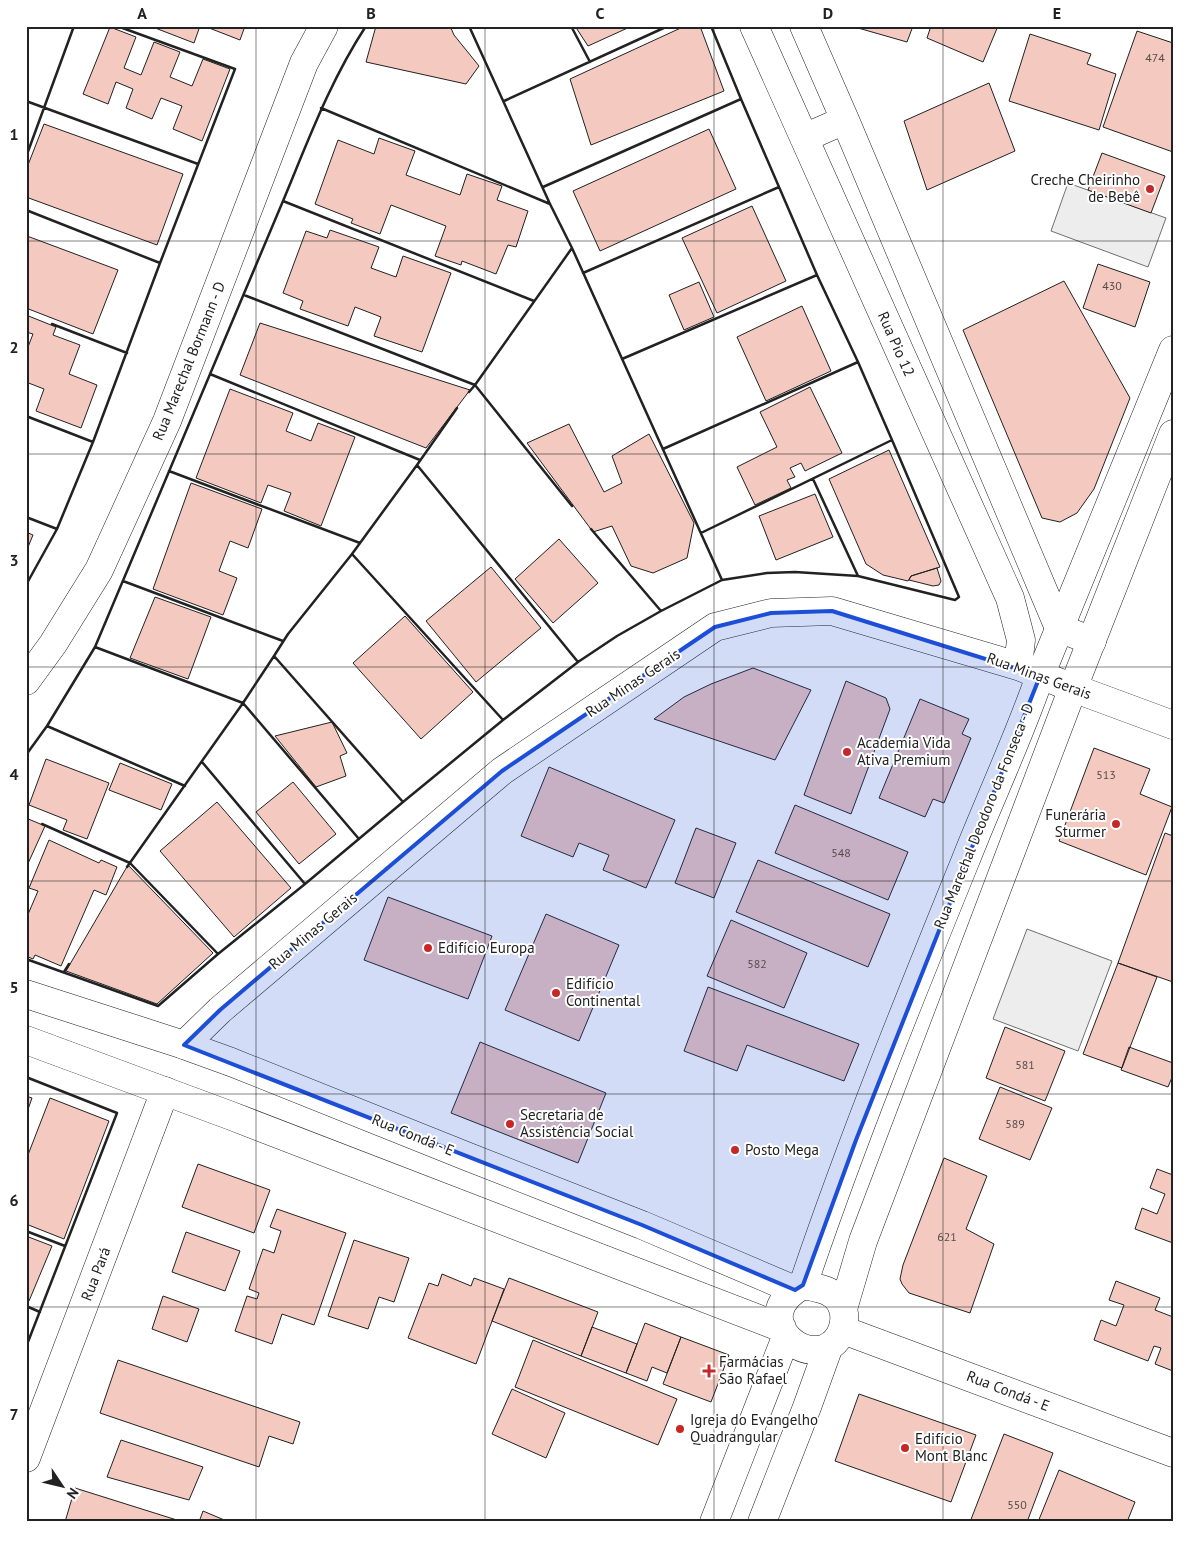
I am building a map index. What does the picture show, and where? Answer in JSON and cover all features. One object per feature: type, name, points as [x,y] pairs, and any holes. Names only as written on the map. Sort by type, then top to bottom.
[{"type":"street","name":"Rua Marechal Bormann - D","points":[[26,681],[53,644],[99,570],[167,421],[304,64],[324,26]]},
{"type":"street","name":"Rua Pio 12","points":[[754,26],[1010,598],[1029,671]]},
{"type":"street","points":[[804,26],[1059,628],[1092,641]]},
{"type":"street","points":[[804,138],[845,120]]},
{"type":"street","name":"Rua Marechal Deodoro da Fonseca - D","points":[[799,1288],[919,977],[1026,717],[1029,671],[1059,628],[1173,350]]},
{"type":"street","points":[[762,1522],[838,1328],[863,1241],[1073,688],[1173,434]]},
{"type":"street","name":"Rua Minas Gerais","points":[[184,1045],[220,1010],[502,771],[715,627],[771,613],[832,611],[1029,671],[1173,725]]},
{"type":"street","points":[[919,977],[957,993]]},
{"type":"street","name":"Rua Condá - E","points":[[26,994],[231,1062],[799,1288]]},
{"type":"street","points":[[26,1040],[166,1091],[784,1333]]},
{"type":"street","name":"Rua Pará","points":[[26,1458],[166,1091]]},
{"type":"street","points":[[799,1288],[821,1288],[831,1292],[838,1299],[838,1328],[818,1350],[808,1349],[797,1346],[784,1333],[780,1325],[779,1313],[783,1302],[799,1288]]},
{"type":"street","name":"Rua Condá - E","points":[[838,1328],[1173,1453]]},
{"type":"street","points":[[714,1522],[784,1333]]},
{"type":"highlighted area","points":[[832,611],[1040,676],[856,1140],[803,1285],[795,1290],[642,1225],[184,1045],[220,1010],[502,771],[715,627],[771,613]]},
{"type":"shaded area","name":"Creche Cheirinho de Bebê","points":[[1068,183],[1166,218],[1148,267],[1051,231]]},
{"type":"shaded area","points":[[1027,929],[1112,961],[1078,1051],[993,1019]]},
{"type":"building","points":[[150,26],[200,26],[194,43]]},
{"type":"building","points":[[204,26],[245,26],[240,40]]},
{"type":"building","points":[[376,26],[450,26],[454,35],[479,66],[466,84],[366,62]]},
{"type":"building","points":[[575,26],[632,26],[588,46]]},
{"type":"building","points":[[685,26],[700,26],[724,91],[591,145],[570,79]]},
{"type":"building","points":[[851,26],[913,26],[907,42]]},
{"type":"building","points":[[931,26],[998,26],[983,62],[927,38]]},
{"type":"building","points":[[110,27],[136,37],[124,68],[141,75],[154,42],[180,52],[170,77],[192,86],[203,59],[230,69],[202,141],[173,129],[182,106],[161,98],[152,119],[126,108],[133,89],[116,82],[108,104],[83,94]]},
{"type":"building","points":[[1137,31],[1173,43],[1173,152],[1103,127]]},
{"type":"building","points":[[1030,34],[1091,54],[1087,64],[1116,74],[1099,130],[1009,101]]},
{"type":"building","points":[[989,83],[1015,151],[927,190],[904,121]]},
{"type":"building","points":[[44,124],[183,174],[157,245],[26,197],[26,170]]},
{"type":"building","points":[[709,129],[736,189],[600,251],[573,191]]},
{"type":"building","points":[[379,138],[415,151],[406,175],[460,195],[467,174],[502,186],[497,200],[528,211],[516,247],[508,245],[496,274],[462,261],[461,265],[435,256],[446,226],[391,205],[380,234],[351,223],[353,219],[315,204],[338,140],[374,154]]},
{"type":"building","points":[[1102,153],[1165,176],[1151,213],[1088,190]]},
{"type":"building","points":[[752,206],[786,281],[717,313],[682,238]]},
{"type":"building","points":[[330,230],[379,247],[371,268],[396,277],[403,256],[451,273],[422,352],[374,336],[381,317],[355,307],[348,326],[300,309],[303,301],[283,293],[306,231],[327,238]]},
{"type":"building","points":[[27,236],[118,270],[93,334],[26,308]]},
{"type":"building","points":[[1098,264],[1150,282],[1135,327],[1083,308]]},
{"type":"building","points":[[1064,281],[1130,398],[1094,489],[1077,513],[1060,522],[1042,518],[963,330]]},
{"type":"building","points":[[699,282],[714,317],[684,330],[669,295]]},
{"type":"building","points":[[802,306],[831,371],[766,401],[737,337]]},
{"type":"building","points":[[26,315],[56,327],[53,335],[80,345],[69,374],[97,385],[81,428],[36,411],[44,389],[26,382],[26,352],[33,334],[26,332]]},
{"type":"building","points":[[260,323],[470,390],[426,448],[240,375]]},
{"type":"building","points":[[810,387],[842,453],[805,471],[801,463],[790,468],[795,477],[787,480],[791,488],[755,505],[737,467],[777,447],[760,412]]},
{"type":"building","points":[[230,389],[293,413],[286,431],[311,441],[318,423],[355,437],[321,526],[284,511],[291,493],[268,485],[261,503],[196,478]]},
{"type":"building","points":[[569,424],[604,492],[622,483],[612,456],[649,434],[694,523],[687,558],[653,573],[631,566],[612,526],[593,532],[527,443]]},
{"type":"building","points":[[889,450],[940,567],[911,576],[908,581],[883,575],[866,564],[829,479]]},
{"type":"building","points":[[191,483],[262,509],[248,548],[230,541],[219,571],[237,578],[223,615],[153,589]]},
{"type":"building","points":[[815,494],[833,537],[776,560],[759,516]]},
{"type":"building","points":[[26,532],[33,535],[26,552]]},
{"type":"building","points":[[559,539],[598,583],[553,623],[515,579]]},
{"type":"building","points":[[491,567],[541,628],[476,682],[426,621]]},
{"type":"building","points":[[937,568],[941,581],[939,585],[933,586],[909,580],[911,576]]},
{"type":"building","points":[[155,597],[211,617],[188,679],[130,658]]},
{"type":"building","points":[[405,616],[473,692],[421,739],[353,663]]},
{"type":"building","points":[[753,668],[811,690],[775,760],[654,719],[684,697],[711,684]]},
{"type":"building","name":"Academia Vida Ativa Premium","points":[[846,681],[886,698],[890,709],[851,814],[804,795]]},
{"type":"building","points":[[920,699],[969,719],[962,734],[971,738],[944,803],[933,799],[925,817],[879,798]]},
{"type":"building","points":[[332,722],[347,753],[340,756],[346,776],[316,787],[275,736]]},
{"type":"building","name":"Funerária Sturmer","points":[[1094,748],[1150,769],[1140,794],[1172,807],[1146,875],[1059,841]]},
{"type":"building","points":[[46,759],[109,783],[87,839],[63,830],[67,820],[29,805]]},
{"type":"building","points":[[120,763],[172,784],[161,810],[109,790]]},
{"type":"building","points":[[549,767],[675,820],[646,888],[603,870],[609,855],[579,843],[573,857],[521,836]]},
{"type":"building","points":[[293,782],[336,834],[299,864],[256,812]]},
{"type":"building","points":[[217,802],[291,888],[234,937],[160,851]]},
{"type":"building","points":[[795,805],[908,852],[888,900],[775,853]]},
{"type":"building","points":[[26,818],[45,826],[26,868]]},
{"type":"building","points":[[696,828],[736,843],[714,898],[675,883]]},
{"type":"building","points":[[1165,833],[1173,836],[1173,982],[1118,963]]},
{"type":"building","points":[[49,840],[99,863],[101,860],[117,867],[106,895],[94,890],[61,966],[35,955],[33,959],[26,956],[26,919],[38,891],[29,888]]},
{"type":"building","points":[[758,860],[890,914],[868,967],[736,912]]},
{"type":"building","points":[[128,865],[213,953],[157,1004],[66,971]]},
{"type":"building","name":"Edifício Europa","points":[[388,897],[492,936],[468,999],[364,960]]},
{"type":"building","name":"Edifício Continental","points":[[546,914],[619,945],[579,1041],[505,1010]]},
{"type":"building","points":[[731,920],[807,953],[784,1008],[707,976]]},
{"type":"building","points":[[1118,963],[1157,977],[1122,1068],[1083,1054]]},
{"type":"building","points":[[708,987],[859,1044],[844,1081],[747,1045],[737,1071],[684,1051]]},
{"type":"building","points":[[1005,1027],[1065,1051],[1045,1101],[986,1078]]},
{"type":"building","points":[[480,1042],[606,1093],[578,1163],[451,1113]]},
{"type":"building","points":[[1129,1047],[1173,1063],[1173,1075],[1168,1087],[1121,1070]]},
{"type":"building","points":[[1000,1087],[1052,1108],[1030,1160],[979,1139]]},
{"type":"building","points":[[26,1096],[32,1098],[26,1115]]},
{"type":"building","points":[[50,1098],[109,1121],[64,1239],[26,1224],[26,1160]]},
{"type":"building","points":[[944,1158],[987,1176],[966,1229],[994,1244],[970,1313],[909,1293],[900,1279],[903,1265]]},
{"type":"building","points":[[198,1164],[270,1190],[254,1233],[182,1207]]},
{"type":"building","points":[[1157,1169],[1173,1175],[1173,1243],[1135,1229],[1142,1208],[1157,1214],[1165,1194],[1150,1188]]},
{"type":"building","points":[[277,1209],[346,1233],[314,1325],[282,1314],[272,1344],[235,1331],[247,1296],[257,1299],[259,1293],[249,1289],[263,1249],[274,1253],[281,1231],[270,1227]]},
{"type":"building","points":[[186,1232],[240,1251],[225,1291],[172,1272]]},
{"type":"building","points":[[26,1236],[52,1246],[29,1301],[26,1300]]},
{"type":"building","points":[[354,1240],[409,1258],[394,1302],[379,1297],[368,1329],[328,1316]]},
{"type":"building","points":[[442,1274],[471,1286],[474,1278],[504,1289],[476,1364],[408,1338],[429,1283],[438,1286]]},
{"type":"building","points":[[509,1278],[598,1312],[581,1356],[492,1321]]},
{"type":"building","points":[[1116,1281],[1160,1298],[1155,1310],[1173,1317],[1173,1371],[1155,1364],[1161,1348],[1154,1346],[1148,1361],[1094,1340],[1101,1320],[1116,1326],[1124,1305],[1109,1300]]},
{"type":"building","points":[[163,1296],[199,1309],[187,1342],[152,1329]]},
{"type":"building","points":[[645,1323],[681,1337],[667,1373],[652,1367],[647,1381],[626,1373]]},
{"type":"building","points":[[592,1327],[637,1344],[626,1373],[581,1356]]},
{"type":"building","points":[[681,1337],[729,1355],[711,1402],[663,1384]]},
{"type":"building","points":[[533,1340],[677,1399],[658,1445],[515,1387]]},
{"type":"building","points":[[118,1360],[300,1422],[293,1444],[269,1436],[259,1467],[100,1413]]},
{"type":"building","points":[[512,1389],[565,1413],[546,1458],[492,1434]]},
{"type":"building","name":"Edifício Mont Blanc","points":[[859,1394],[976,1435],[951,1502],[835,1461]]},
{"type":"building","points":[[1004,1434],[1053,1453],[1027,1522],[970,1522]]},
{"type":"building","points":[[121,1440],[203,1467],[189,1500],[107,1477]]},
{"type":"building","points":[[1059,1470],[1135,1502],[1127,1522],[1038,1522]]},
{"type":"building","points":[[75,1488],[180,1521],[65,1522]]},
{"type":"building","points":[[203,1511],[229,1522],[199,1522]]},
{"type":"wall","points":[[26,157],[74,26]]},
{"type":"wall","points":[[117,26],[235,69],[160,263]]},
{"type":"wall","points":[[366,26],[341,68],[283,201],[534,301]]},
{"type":"wall","points":[[244,295],[475,385],[572,248],[469,26]]},
{"type":"wall","points":[[571,26],[590,62]]},
{"type":"wall","points":[[504,101],[668,26]]},
{"type":"wall","points":[[711,26],[741,99]]},
{"type":"wall","points":[[543,187],[741,99],[817,275],[892,440],[701,533]]},
{"type":"wall","points":[[26,101],[198,164]]},
{"type":"wall","points":[[321,108],[550,204]]},
{"type":"wall","points":[[583,273],[779,187]]},
{"type":"wall","points":[[26,755],[47,726],[95,647],[283,201]]},
{"type":"wall","points":[[26,210],[160,263],[93,442],[26,416]]},
{"type":"wall","points":[[572,248],[722,580],[661,611]]},
{"type":"wall","points":[[622,359],[817,275]]},
{"type":"wall","points":[[52,324],[127,353]]},
{"type":"wall","points":[[663,449],[858,362]]},
{"type":"wall","points":[[210,374],[420,460]]},
{"type":"wall","points":[[469,392],[475,385],[572,506]]},
{"type":"wall","points":[[417,465],[457,408]]},
{"type":"wall","points":[[722,580],[767,573],[795,572],[858,576],[955,600],[959,597],[892,440]]},
{"type":"wall","points":[[26,517],[57,529],[93,442]]},
{"type":"wall","points":[[352,554],[417,465],[578,662],[503,720]]},
{"type":"wall","points":[[169,471],[360,543]]},
{"type":"wall","points":[[813,479],[858,576]]},
{"type":"wall","points":[[26,585],[57,529]]},
{"type":"wall","points":[[578,662],[617,636],[661,611],[591,529]]},
{"type":"wall","points":[[274,656],[288,634],[352,554],[503,720],[403,802]]},
{"type":"wall","points":[[123,581],[283,641]]},
{"type":"wall","points":[[95,647],[243,703],[127,867]]},
{"type":"wall","points":[[202,762],[305,884],[403,802],[274,656],[243,703],[359,839]]},
{"type":"wall","points":[[47,726],[185,786]]},
{"type":"wall","points":[[42,824],[130,863],[218,954]]},
{"type":"wall","points":[[26,959],[158,1006],[218,954],[305,884]]},
{"type":"wall","points":[[64,972],[69,964]]},
{"type":"wall","points":[[26,1077],[117,1113],[26,1347]]},
{"type":"wall","points":[[26,1231],[65,1246]]},
{"type":"wall","points":[[26,1306],[40,1312]]},
{"type":"place","name":"Creche Cheirinho de Bebê","points":[[1150,189]]},
{"type":"place","name":"Academia Vida Ativa Premium","points":[[847,752]]},
{"type":"place","name":"Funerária Sturmer","points":[[1116,824]]},
{"type":"place","name":"Edifício Europa","points":[[428,948]]},
{"type":"place","name":"Edifício Continental","points":[[556,993]]},
{"type":"place","name":"Secretaria de Assistência Social","points":[[510,1124]]},
{"type":"place","name":"Posto Mega","points":[[735,1150]]},
{"type":"place","name":"Farmácias São Rafael","points":[[709,1371]]},
{"type":"place","name":"Igreja do Evangelho Quadrangular","points":[[680,1429]]},
{"type":"place","name":"Edifício Mont Blanc","points":[[905,1448]]}]
